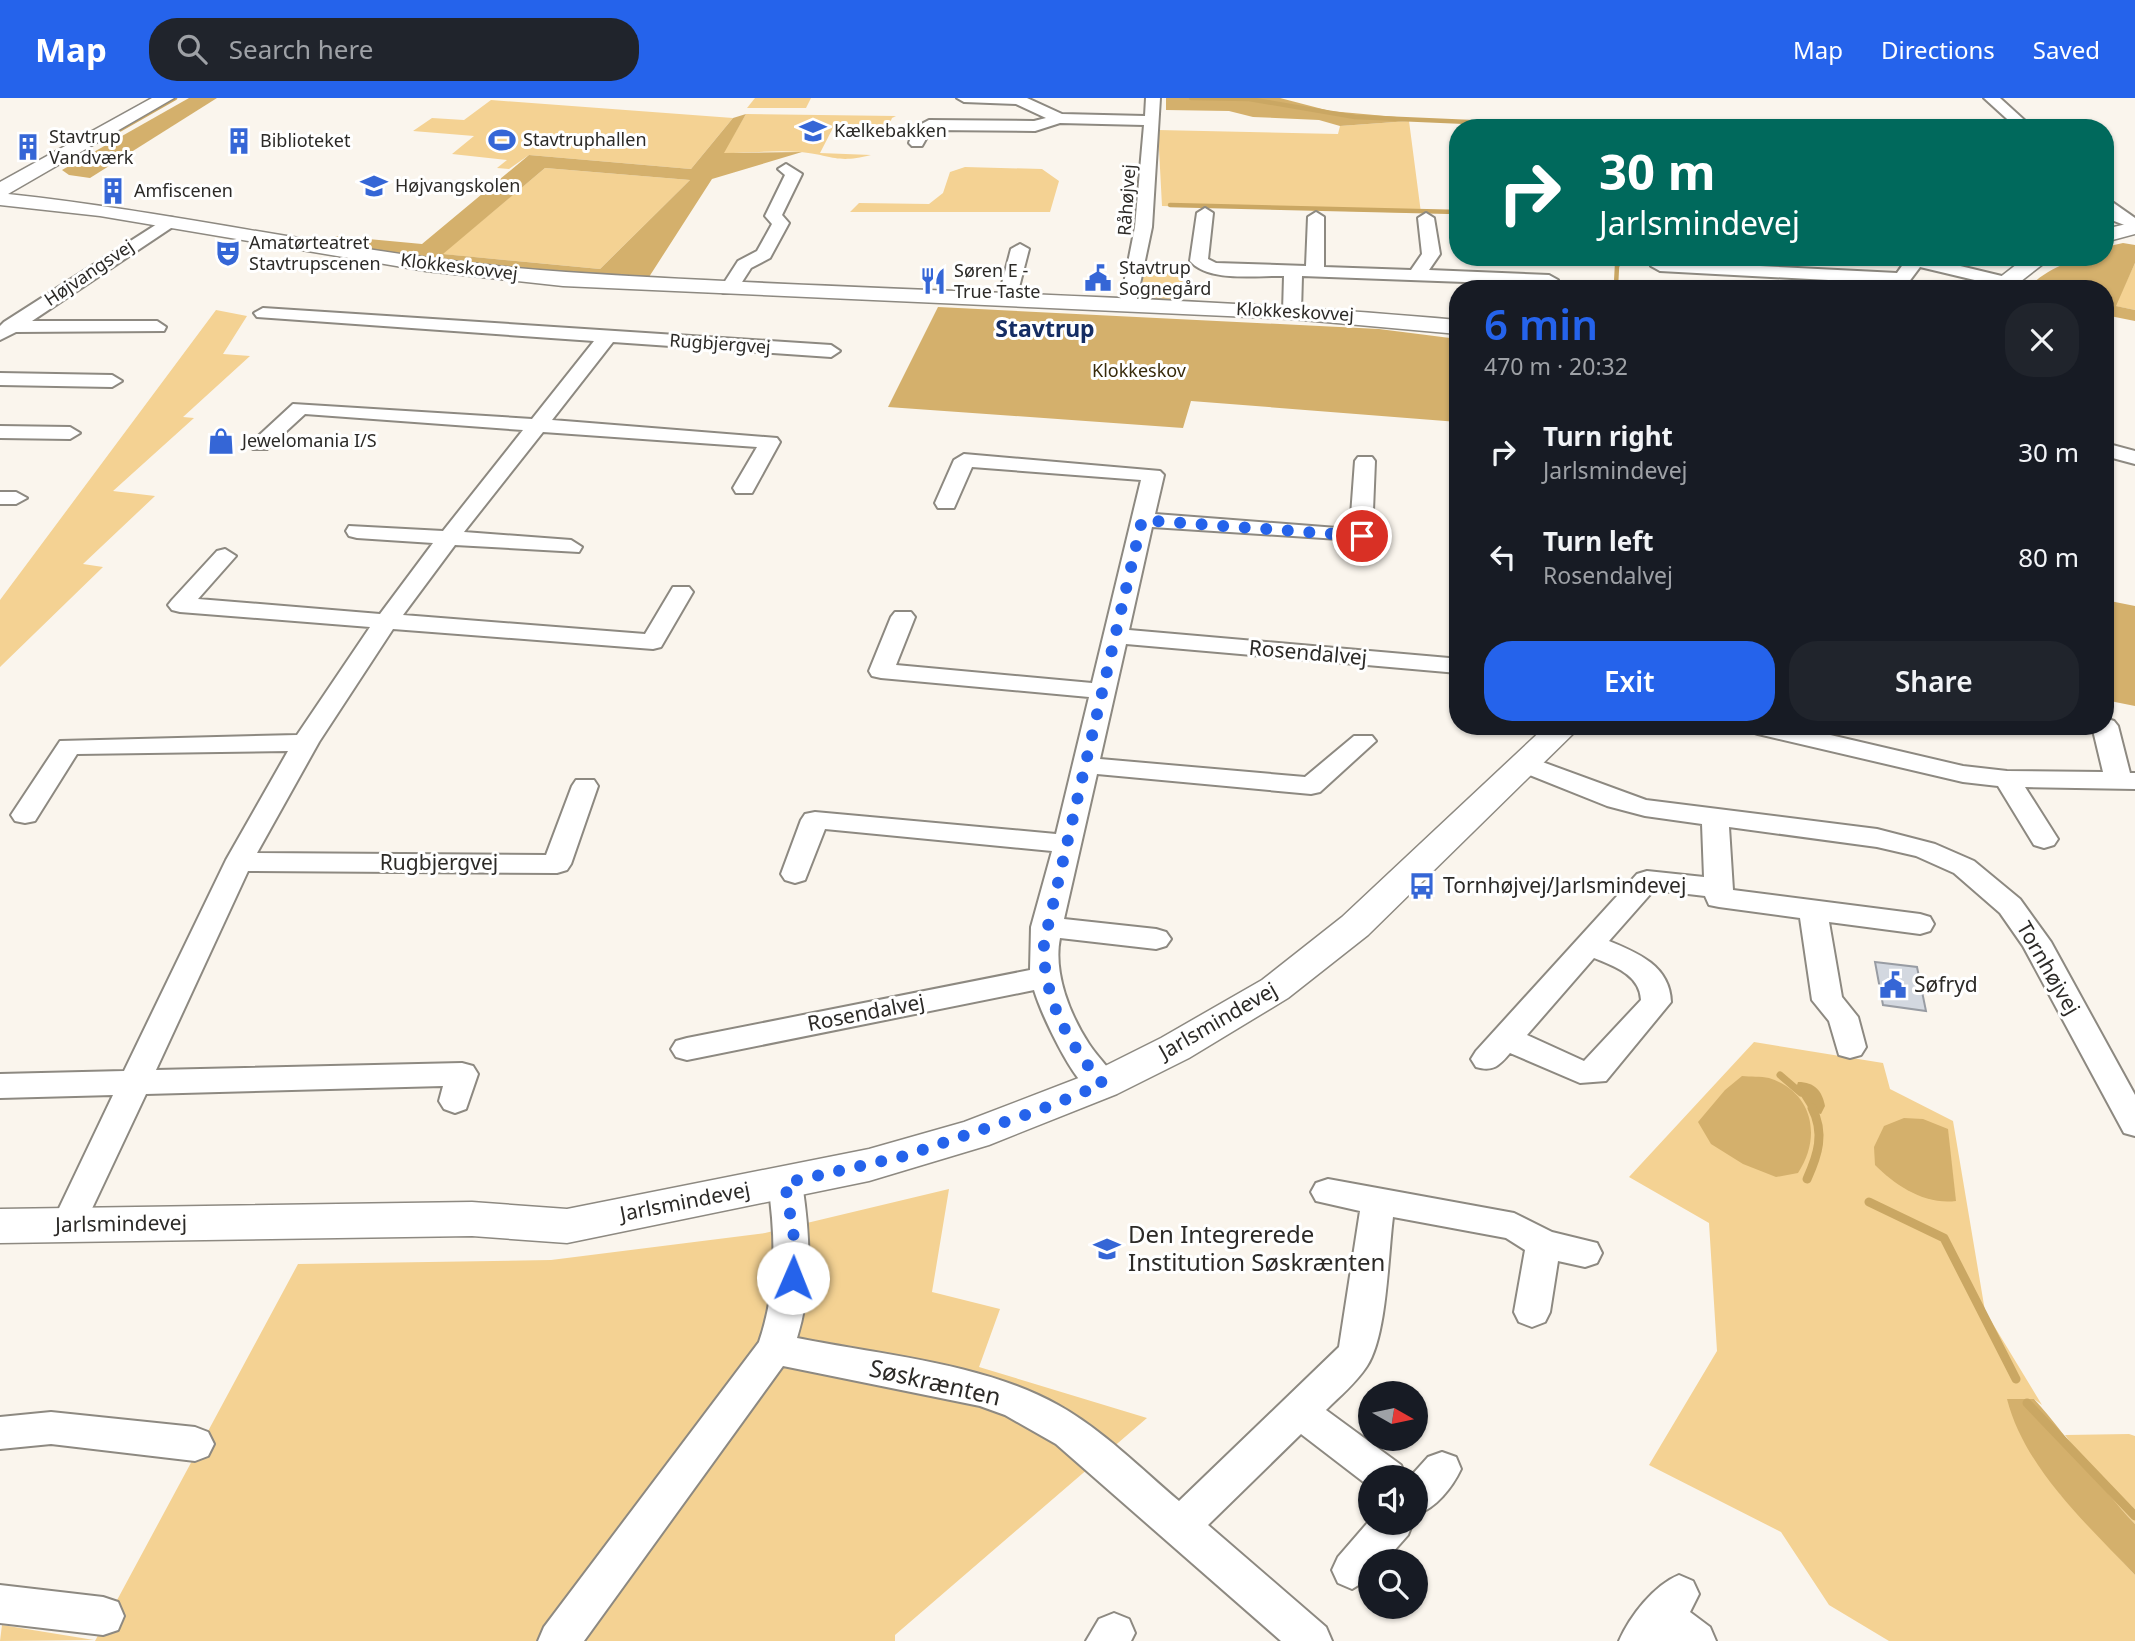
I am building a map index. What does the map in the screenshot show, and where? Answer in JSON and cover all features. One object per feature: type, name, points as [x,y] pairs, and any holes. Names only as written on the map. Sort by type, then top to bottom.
[{"type":"street","points":[[2,198],[33,174],[165,98]]},
{"type":"street","points":[[964,98],[1019,99],[1059,118]]},
{"type":"street","name":"Råhøjvej","points":[[1129,304],[1146,222],[1153,98]]},
{"type":"street","points":[[1991,98],[2016,119]]},
{"type":"street","points":[[917,143],[922,128],[929,125],[1035,126],[1059,118],[1151,121]]},
{"type":"street","points":[[729,289],[744,265],[764,254],[781,223],[773,216],[794,174],[786,169]]},
{"type":"street","name":"Klokkeskovvej","points":[[2,198],[502,274],[729,289],[1292,312],[1449,326]]},
{"type":"street","points":[[2114,211],[2135,226]]},
{"type":"street","points":[[1205,213],[1199,261],[1202,265],[1525,280],[1534,266]]},
{"type":"street","points":[[1315,272],[1316,217]]},
{"type":"street","points":[[1416,276],[1431,254],[1426,218]]},
{"type":"street","name":"Højvangsvej","points":[[6,330],[168,222]]},
{"type":"street","points":[[2114,233],[2135,226]]},
{"type":"street","points":[[1007,299],[1020,249]]},
{"type":"street","points":[[1660,266],[1902,279],[1905,266]]},
{"type":"street","points":[[1932,266],[1982,280]]},
{"type":"street","points":[[2007,280],[2028,266]]},
{"type":"street","points":[[1292,312],[1293,271]]},
{"type":"street","name":"Rugbjergvej","points":[[263,313],[831,351]]},
{"type":"street","name":"Højvangsvej","points":[[6,330],[157,327]]},
{"type":"street","points":[[68,1225],[240,862],[305,743],[386,622],[608,336]]},
{"type":"street","points":[[0,379],[112,381]]},
{"type":"street","points":[[260,445],[300,408],[770,442],[744,488]]},
{"type":"street","points":[[0,432],[70,433]]},
{"type":"street","points":[[2114,452],[2135,458]]},
{"type":"street","points":[[946,503],[964,460],[1153,475],[1046,927],[1043,958],[1046,977],[1069,1038],[1103,1084]]},
{"type":"street","points":[[1142,520],[1362,536],[1364,461]]},
{"type":"street","points":[[357,531],[571,547]]},
{"type":"street","points":[[225,556],[180,605],[653,642],[681,592]]},
{"type":"street","points":[[903,617],[881,671],[1102,691]]},
{"type":"street","name":"Rosendalvej","points":[[1115,636],[1449,665]]},
{"type":"street","name":"Jarlsmindevej","points":[[0,1226],[472,1219],[566,1226],[785,1183],[904,1156],[1012,1120],[1103,1084],[1175,1048],[1293,976],[1355,926],[1556,735]]},
{"type":"street","points":[[1796,735],[1963,774],[2007,779],[2127,781],[2109,735]]},
{"type":"street","points":[[1085,765],[1311,786],[1363,741]]},
{"type":"street","points":[[25,816],[69,746],[305,743]]},
{"type":"street","name":"Tornhøjvej","points":[[1527,764],[1616,800],[1645,808],[1877,838],[1925,850],[1964,867],[2010,906],[2036,942],[2135,1124]]},
{"type":"street","points":[[2007,779],[2044,839]]},
{"type":"street","name":"Rugbjergvej","points":[[240,862],[557,864],[584,786]]},
{"type":"street","points":[[1715,817],[1719,898],[1920,924]]},
{"type":"street","points":[[794,874],[815,820],[1066,844]]},
{"type":"street","points":[[1590,944],[1647,973],[1657,993],[1656,1002],[1595,1073],[1580,1072],[1497,1049],[1590,944],[1647,880],[1718,888]]},
{"type":"street","points":[[1813,911],[1827,1000],[1843,1017],[1850,1047]]},
{"type":"street","points":[[1046,927],[1156,939]]},
{"type":"street","name":"Rosendalvej","points":[[687,1049],[1046,977]]},
{"type":"street","points":[[0,1086],[462,1073],[455,1101]]},
{"type":"street","points":[[559,1641],[775,1349],[791,1300],[793,1278],[794,1238],[785,1183]]},
{"type":"street","points":[[1328,1192],[1514,1226],[1543,1244],[1585,1253]]},
{"type":"street","points":[[1180,1526],[1300,1412],[1355,1354],[1361,1335],[1378,1201]]},
{"type":"street","points":[[1532,1312],[1543,1244]]},
{"type":"street","name":"Søskrænten","points":[[775,1349],[980,1390],[1018,1403],[1069,1432],[1180,1526],[1301,1638]]},
{"type":"street","points":[[1300,1412],[1371,1465]]},
{"type":"street","points":[[0,1433],[51,1428],[195,1444]]},
{"type":"street","points":[[1428,1484],[1441,1469]]},
{"type":"street","points":[[1352,1570],[1383,1535]]},
{"type":"street","points":[[0,1604],[103,1616]]},
{"type":"street","points":[[1660,1616],[1695,1641]]},
{"type":"shaded area","points":[[755,98],[811,98],[806,108],[747,108]]},
{"type":"shaded area","points":[[491,100],[733,118],[691,169],[529,155],[509,169],[497,168],[507,160],[452,154],[474,136],[413,131],[432,118],[464,120]]},
{"type":"shaded area","name":"Kælkebakken","points":[[746,114],[896,116],[889,125],[835,124],[820,153],[871,155],[859,158],[842,159],[791,151],[723,153]]},
{"type":"shaded area","points":[[1409,121],[1421,213],[1162,206],[1158,130],[1338,134],[1340,126]]},
{"type":"shaded area","points":[[965,167],[1042,169],[1059,181],[1050,212],[850,212],[859,203],[929,204],[943,193],[950,172]]},
{"type":"shaded area","points":[[545,168],[690,180],[600,269],[442,254]]},
{"type":"shaded area","points":[[2135,263],[2135,310],[2115,306]]},
{"type":"shaded area","points":[[1145,267],[1185,268],[1179,301],[1139,300]]},
{"type":"shaded area","points":[[216,310],[247,316],[223,354],[250,356],[183,417],[194,418],[113,491],[155,496],[83,564],[103,567],[0,667],[0,600]]},
{"type":"shaded area","points":[[1754,1042],[1883,1063],[1890,1089],[1953,1121],[1985,1311],[2042,1405],[2034,1399],[2060,1494],[2135,1575],[2135,1641],[1889,1641],[1829,1605],[1781,1532],[1649,1465],[1717,1351],[1709,1223],[1629,1177]]},
{"type":"shaded area","points":[[1798,1082],[1809,1084],[1820,1092],[1825,1106],[1821,1114],[1811,1112],[1796,1088]]},
{"type":"shaded area","points":[[949,1189],[932,1292],[1000,1309],[979,1367],[1147,1418],[895,1635],[895,1641],[95,1641],[298,1264],[551,1260],[765,1233]]},
{"type":"shaded area","points":[[2065,1435],[2135,1436],[2135,1524],[2115,1503]]},
{"type":"shaded area","points":[[2,1625],[94,1640],[0,1641]]},
{"type":"green space","points":[[189,98],[217,98],[90,178],[69,175],[62,170]]},
{"type":"green space","points":[[1166,98],[1280,98],[1330,111],[1408,118],[1409,121],[1340,126],[1319,120],[1253,117],[1229,111],[1166,110]]},
{"type":"green space","points":[[746,114],[724,153],[802,152],[712,179],[649,277],[521,270],[326,243],[336,236],[422,244],[529,155],[691,169],[733,118]],"holes":[[[545,168],[690,180],[600,269],[443,254]]]},
{"type":"green space","points":[[2114,245],[2135,245],[2135,263],[2116,306],[2135,310],[2135,321],[2114,317],[2114,280],[2036,280],[2060,266],[2114,266]]},
{"type":"green space","name":"Klokkeskov","points":[[938,307],[1379,329],[1449,338],[1449,421],[1191,401],[1183,428],[888,407]]},
{"type":"green space","points":[[2114,602],[2135,606],[2135,706],[2114,702]]},
{"type":"green space","points":[[1742,1076],[1769,1078],[1784,1085],[1804,1105],[1809,1117],[1810,1145],[1798,1173],[1776,1177],[1743,1164],[1711,1144],[1698,1122],[1725,1090]]},
{"type":"green space","points":[[1904,1118],[1923,1119],[1948,1129],[1956,1201],[1922,1197],[1902,1187],[1875,1165],[1874,1147],[1884,1126]]},
{"type":"green space","points":[[2007,1399],[2034,1399],[2108,1494],[2135,1524],[2135,1575],[2078,1515],[2043,1472],[2016,1425]]},
{"type":"building","name":"Søfryd","points":[[1875,962],[1917,967],[1926,1011],[1883,1005]]},
{"type":"waterway","points":[[119,130],[175,98]]},
{"type":"waterway","points":[[1191,98],[1249,99],[1355,117],[1449,121]]},
{"type":"waterway","points":[[1170,205],[1449,212]]},
{"type":"waterway","points":[[1616,280],[1617,266]]},
{"type":"waterway","points":[[1780,1075],[1801,1093]]},
{"type":"waterway","points":[[1807,1179],[1819,1135],[1812,1108]]},
{"type":"waterway","points":[[1869,1202],[1944,1238],[2016,1379]]},
{"type":"waterway","points":[[2027,1403],[2135,1516]]},
{"type":"place","name":"Kælkebakken","points":[[813,131]]},
{"type":"place","name":"Stavtruphallen","points":[[502,140]]},
{"type":"place","name":"Biblioteket","points":[[239,141]]},
{"type":"place","name":"Stavtrup Vandværk","points":[[28,147]]},
{"type":"place","name":"Højvangskolen","points":[[374,186]]},
{"type":"place","name":"Amfiscenen","points":[[113,191]]},
{"type":"place","name":"Amatørteatret Stavtrupscenen","points":[[228,253]]},
{"type":"place","name":"Stavtrup Sognegård","points":[[1098,278]]},
{"type":"place","name":"Søren E - True Taste","points":[[933,281]]},
{"type":"place","name":"Jewelomania I/S","points":[[221,441]]},
{"type":"place","name":"Tornhøjvej/Jarlsmindevej","points":[[1422,886]]},
{"type":"place","name":"Søfryd","points":[[1893,985]]},
{"type":"place","name":"Den Integrerede Institution Søskrænten","points":[[1107,1249]]},
{"type":"district","name":"Stavtrup","points":[[1045,329]]},
{"type":"route","points":[[793,1278],[794,1238],[785,1183],[904,1156],[975,1134],[1103,1084],[1069,1038],[1059,1018],[1046,977],[1044,943],[1142,520],[1362,536]]}]
